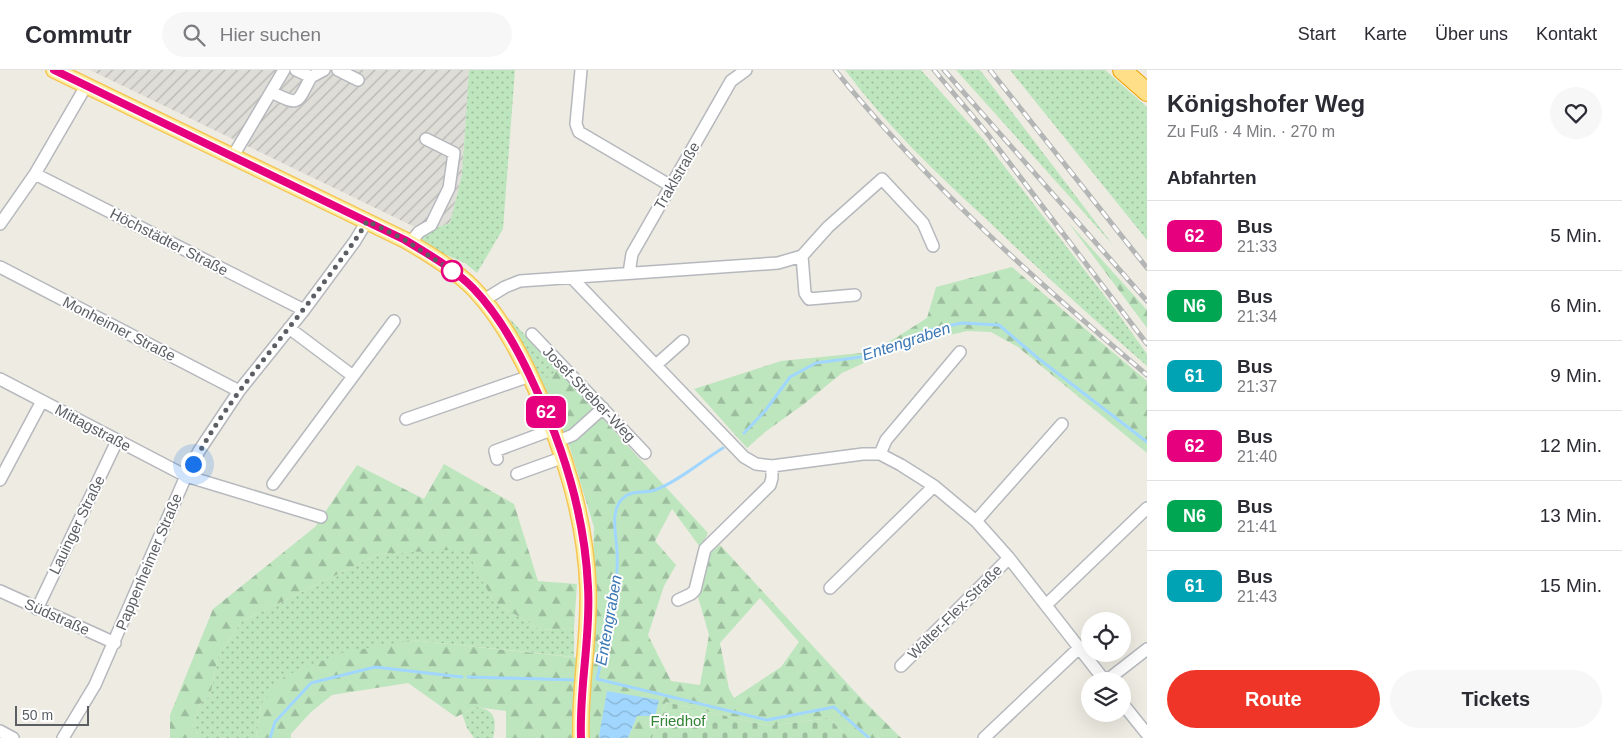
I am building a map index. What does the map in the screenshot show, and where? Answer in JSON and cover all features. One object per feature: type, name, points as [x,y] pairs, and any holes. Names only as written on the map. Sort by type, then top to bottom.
[{"type":"highway","points":[[1122,70],[1147,92]]},
{"type":"main road","points":[[54,70],[410,243],[454,272],[484,300],[509,335],[530,376],[564,456],[577,500],[586,553],[588,606],[582,680],[581,738]]},
{"type":"street","points":[[233,156],[284,70]]},
{"type":"street","points":[[296,70],[311,77]]},
{"type":"street","points":[[271,92],[296,102],[300,99],[311,77],[324,70]]},
{"type":"street","points":[[338,70],[358,80]]},
{"type":"street","points":[[581,70],[576,124],[579,132],[672,186]]},
{"type":"street","name":"Traklstraße","points":[[629,273],[632,254],[731,81],[746,70]]},
{"type":"street","points":[[0,224],[35,174],[86,86]]},
{"type":"street","points":[[410,243],[419,232],[431,225],[449,188],[454,153],[426,139]]},
{"type":"street","name":"Höchstädter Straße","points":[[35,174],[304,310]]},
{"type":"street","points":[[484,300],[505,287],[520,281],[778,263],[802,256],[828,227],[882,179],[923,222],[933,246]]},
{"type":"street","name":"Pappenheimer Straße","points":[[63,738],[95,685],[115,643],[186,476],[199,452],[239,391],[304,310],[355,241],[367,221]]},
{"type":"street","points":[[802,256],[805,293],[809,299],[855,296]]},
{"type":"street","name":"Monheimer Straße","points":[[0,267],[239,391]]},
{"type":"street","points":[[574,278],[744,457],[756,464],[772,466],[863,454],[880,454],[886,440],[960,352]]},
{"type":"street","points":[[273,484],[394,321]]},
{"type":"street","points":[[289,328],[353,376]]},
{"type":"street","name":"Josef-Streber-Weg","points":[[532,334],[645,453]]},
{"type":"street","points":[[656,365],[683,340]]},
{"type":"street","points":[[406,419],[530,376]]},
{"type":"street","name":"Mittagstraße","points":[[0,379],[186,476],[321,518]]},
{"type":"street","points":[[0,480],[42,402]]},
{"type":"street","points":[[497,459],[494,451],[556,435],[573,435],[602,408]]},
{"type":"street","points":[[976,521],[1062,424]]},
{"type":"street","name":"Lauinger Straße","points":[[37,608],[117,441]]},
{"type":"street","name":"Walter-Flex-Straße","points":[[880,454],[934,486],[976,521],[1009,558],[1099,672]]},
{"type":"street","points":[[517,474],[564,456]]},
{"type":"street","points":[[678,600],[695,590],[705,548],[770,486],[772,466]]},
{"type":"street","points":[[830,588],[934,486]]},
{"type":"street","points":[[1046,605],[1147,508]]},
{"type":"street","name":"Walter-Flex-Straße","points":[[901,666],[1009,558]]},
{"type":"street","name":"Südstraße","points":[[0,591],[115,643]]},
{"type":"street","points":[[984,738],[1079,648]]},
{"type":"street","name":"Walter-Flex-Straße","points":[[1118,672],[1147,649]]},
{"type":"street","points":[[1131,714],[1147,734]]},
{"type":"street","points":[[0,731],[13,738]]},
{"type":"shaded area","points":[[90,70],[469,70],[462,175],[450,223],[425,232]]},
{"type":"green space","points":[[469,70],[515,70],[503,229],[477,273],[465,263],[435,250],[419,237],[425,232],[450,223],[462,175]]},
{"type":"green space","points":[[845,70],[921,70],[984,140],[1114,308],[1147,354],[1147,366],[1045,275],[930,165],[877,110]]},
{"type":"green space","points":[[956,70],[980,70],[1113,245]]},
{"type":"green space","points":[[1010,70],[1105,70],[1147,107],[1147,240]]},
{"type":"green space","points":[[1068,222],[1147,310],[1147,328]]},
{"type":"green space","points":[[1012,267],[1147,381],[1147,453],[1018,347],[991,332],[967,331],[899,347],[842,373],[747,448],[694,389],[781,361],[861,353],[875,349],[927,318],[936,287]]},
{"type":"green space","points":[[509,318],[558,370],[542,382]]},
{"type":"green space","points":[[558,370],[708,533],[700,547],[672,509],[655,541],[676,565],[664,586],[648,635],[671,681],[700,685],[709,635],[698,597],[707,556],[720,545],[857,694],[901,738],[848,738],[829,718],[768,726],[666,702],[652,738],[628,738],[637,716],[659,700],[599,736],[600,738],[506,738],[506,711],[476,707],[456,717],[408,683],[332,695],[311,712],[291,734],[291,738],[256,738],[261,704],[285,676],[341,653],[411,640],[590,659],[594,527],[568,442],[542,382]],"holes":[[[760,598],[799,642],[781,667],[734,698],[729,689],[720,643]]]},
{"type":"green space","points":[[444,464],[514,504],[538,581],[577,584],[574,628],[541,630],[493,601],[466,549],[379,554],[241,622],[218,657],[210,696],[200,704],[193,724],[199,738],[170,738],[170,715],[213,609],[315,527],[357,465],[424,499]]},
{"type":"green space","points":[[466,548],[493,601],[541,630],[574,628],[574,657],[411,640],[261,704],[256,738],[199,738],[193,724],[200,704],[210,696],[218,657],[241,622],[379,554]]},
{"type":"green space","name":"Friedhof","points":[[666,702],[768,726],[829,718],[848,738],[652,738]]},
{"type":"green space","points":[[476,707],[488,710],[494,717],[493,738],[474,738],[467,728],[462,714]]},
{"type":"water","points":[[607,691],[659,700],[655,716],[637,716],[628,738],[600,738]]},
{"type":"waterway","name":"Entengraben","points":[[744,433],[765,411],[790,377],[816,363],[868,356],[929,330],[962,323],[999,325],[1039,359],[1147,442]]},
{"type":"waterway","name":"Entengraben","points":[[723,448],[663,487],[630,494],[618,504],[615,517],[616,583],[597,679],[767,720],[834,707],[869,738]]},
{"type":"waterway","name":"Entengraben","points":[[270,738],[275,722],[311,683],[375,667],[462,677]]},
{"type":"waterway","name":"Entengraben","points":[[468,677],[577,680]]},
{"type":"railway","points":[[835,70],[870,112],[945,192],[1064,304],[1147,375]]},
{"type":"railway","points":[[934,70],[986,132],[1147,344]]},
{"type":"railway","points":[[944,70],[1147,301]]},
{"type":"railway","points":[[990,70],[1147,268]]},
{"type":"bus line","name":"62","points":[[54,70],[405,240],[454,272],[484,300],[509,335],[530,376],[554,429],[577,500],[586,553],[588,588],[588,612],[582,680],[581,738]]},
{"type":"route","points":[[193,464],[239,391],[304,310],[355,241],[367,221],[405,240],[454,272],[452,271]]}]
